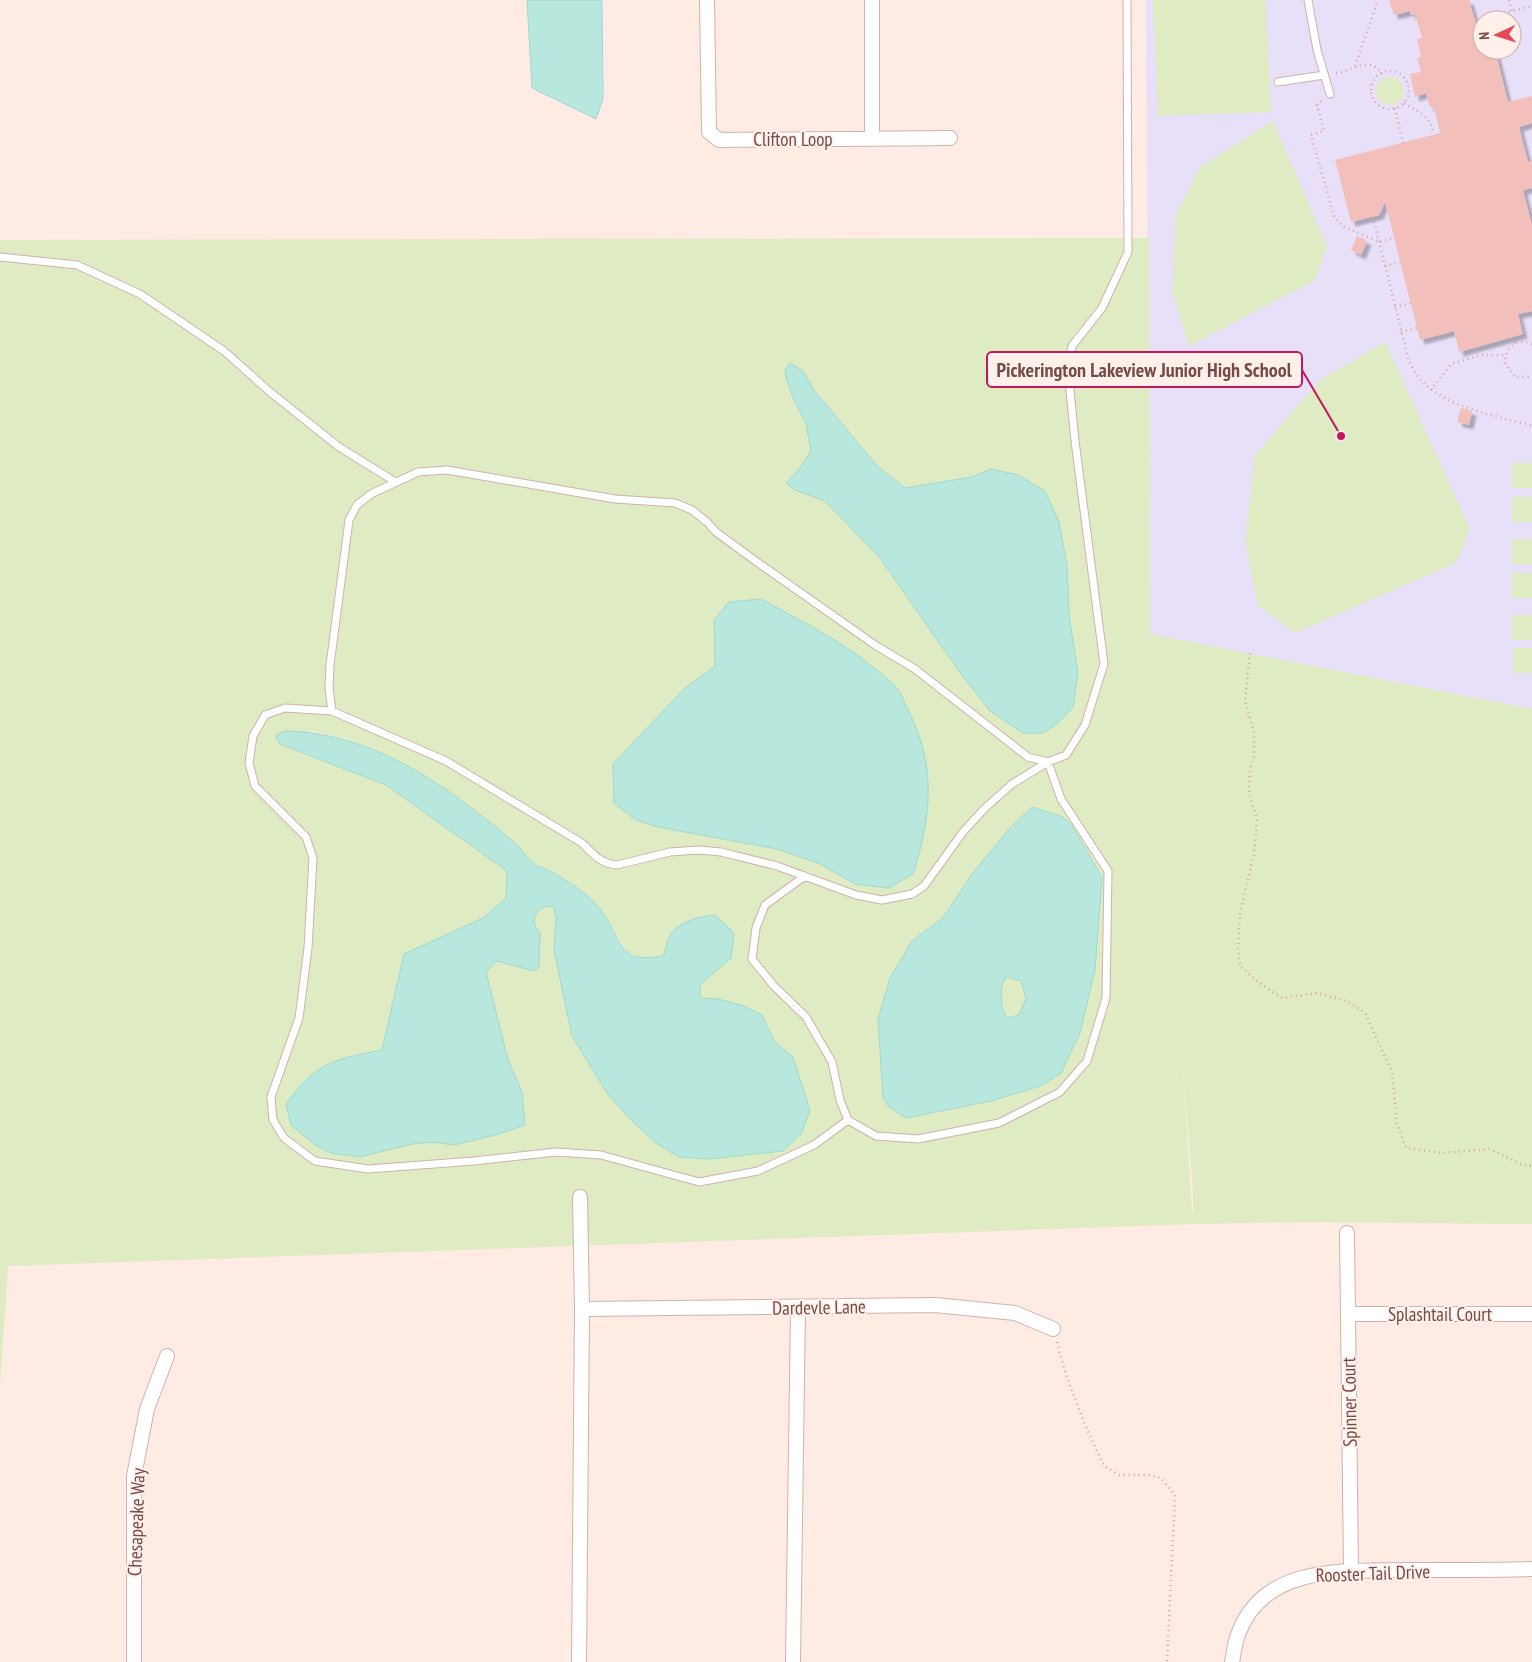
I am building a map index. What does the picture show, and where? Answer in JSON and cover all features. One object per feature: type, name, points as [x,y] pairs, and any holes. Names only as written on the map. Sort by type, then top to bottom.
[{"type":"street","name":"Clifton Loop","points":[[707,0],[709,132],[720,140],[872,139]]},
{"type":"street","points":[[872,0],[872,139],[950,138]]},
{"type":"street","points":[[579,1662],[582,1309],[580,1197]]},
{"type":"street","name":"Spinner Court","points":[[1347,1233],[1351,1570]]},
{"type":"street","name":"Dardevle Lane","points":[[582,1309],[935,1305],[1015,1313],[1053,1329]]},
{"type":"street","points":[[792,1662],[798,1308]]},
{"type":"street","name":"Splashtail Court","points":[[1348,1314],[1532,1314]]},
{"type":"street","name":"Chesapeake Way","points":[[134,1662],[134,1476],[148,1409],[167,1356]]},
{"type":"street","name":"Rooster Tail Drive","points":[[1232,1662],[1239,1633],[1248,1616],[1273,1591],[1299,1577],[1315,1573],[1351,1570],[1532,1569]]},
{"type":"lane","points":[[848,1120],[814,1145],[758,1170],[699,1182],[601,1155],[556,1152],[474,1161],[368,1169],[315,1161],[284,1138],[272,1120],[271,1097],[299,1018],[308,948],[313,858],[306,837],[255,786],[249,763],[253,736],[264,715],[285,708],[332,711],[422,748],[446,761],[582,843],[598,859],[608,864],[617,865],[670,852],[699,850],[750,858],[856,895],[882,900],[912,894],[924,886],[963,832],[984,809],[1012,784],[1048,762],[1066,755],[1085,725],[1104,664],[1074,441],[1068,370],[1072,346],[1102,308],[1128,252],[1127,0]]},
{"type":"lane","points":[[1308,0],[1324,75],[1330,94]]},
{"type":"lane","points":[[1278,82],[1324,75]]},
{"type":"lane","points":[[0,257],[77,265],[140,294],[224,351],[270,392],[339,447],[394,481]]},
{"type":"lane","points":[[332,711],[329,688],[330,666],[349,520],[356,504],[394,481],[418,472],[447,470],[615,500],[675,503],[692,510],[716,532],[757,562],[875,645],[915,669],[1028,757],[1048,762]]},
{"type":"lane","points":[[805,876],[765,905],[756,928],[752,959],[774,986],[806,1017],[832,1062],[840,1100],[848,1120],[876,1136],[918,1139],[998,1123],[1060,1092],[1087,1061],[1106,998],[1108,871],[1061,799],[1048,762]]},
{"type":"path","points":[[1355,66],[1378,0]]},
{"type":"path","points":[[1516,10],[1532,6]]},
{"type":"path","points":[[1324,75],[1345,72],[1355,66],[1372,64],[1377,66],[1382,74]]},
{"type":"path","points":[[1394,72],[1404,77],[1409,94],[1404,103],[1395,108],[1384,108],[1374,100],[1372,94],[1374,82],[1382,74],[1394,72]]},
{"type":"path","points":[[1330,94],[1317,105],[1324,131],[1311,134],[1330,208],[1342,226],[1379,242],[1394,238]]},
{"type":"path","points":[[1404,103],[1432,122],[1434,134]]},
{"type":"path","points":[[1395,108],[1403,142]]},
{"type":"path","points":[[1372,217],[1412,368],[1431,390],[1448,401],[1532,426]]},
{"type":"path","points":[[1385,266],[1400,262]]},
{"type":"path","points":[[1395,306],[1411,303]]},
{"type":"path","points":[[1401,332],[1418,328]]},
{"type":"path","points":[[1513,337],[1515,344]]},
{"type":"path","points":[[1532,344],[1524,341],[1515,344],[1506,355],[1505,364],[1511,374],[1521,379],[1532,377]]},
{"type":"path","points":[[1431,390],[1451,364],[1481,355],[1506,355]]},
{"type":"path","points":[[1250,653],[1245,700],[1254,734],[1254,755],[1250,768],[1249,792],[1257,820],[1254,854],[1240,913],[1238,948],[1240,966],[1258,982],[1282,998],[1317,993],[1347,1001],[1364,1013],[1392,1072],[1398,1124],[1406,1148],[1442,1153],[1490,1148],[1521,1164],[1532,1166]]},
{"type":"path","points":[[1053,1329],[1066,1375],[1085,1425],[1104,1466],[1119,1475],[1150,1475],[1161,1478],[1175,1495],[1168,1662]]},
{"type":"shaded area","points":[[1146,0],[1532,0],[1532,709],[1150,634]]},
{"type":"green space","points":[[1153,0],[1266,0],[1271,112],[1158,116]]},
{"type":"green space","points":[[1390,77],[1400,81],[1404,91],[1400,101],[1390,105],[1380,101],[1376,91],[1380,81]]},
{"type":"green space","points":[[1273,121],[1327,247],[1314,281],[1189,346],[1172,292],[1176,215],[1200,167]]},
{"type":"green space","points":[[1149,238],[1150,634],[1532,709],[1532,1224],[1305,1222],[1193,1224],[8,1266],[0,1386],[0,240]],"holes":[[[803,371],[814,389],[877,466],[905,488],[972,477],[991,469],[1059,522],[1067,564],[1069,615],[961,674],[915,606],[865,541],[822,499],[786,482],[800,468],[811,451],[806,423],[786,378]],[[729,602],[855,884],[820,864],[777,849],[716,838],[613,764],[685,688],[715,666],[714,620]],[[312,731],[348,739],[391,757],[462,800],[517,845],[533,863],[554,873],[579,890],[601,910],[627,952],[645,959],[664,956],[670,940],[677,929],[705,915],[731,958],[700,985],[700,998],[718,999],[762,1015],[774,1041],[793,1057],[810,1111],[782,1151],[709,1159],[679,1157],[656,1143],[634,1123],[609,1096],[572,1036],[554,950],[556,918],[554,907],[546,906],[536,914],[534,921],[540,932],[538,967],[497,961],[486,972],[508,1060],[522,1092],[525,1125],[499,1134],[454,1145],[432,1142],[412,1144],[359,1157],[331,1153],[351,1055],[382,1050],[404,954],[483,918],[506,898],[507,871],[386,785],[280,744]],[[1032,807],[1040,1086],[991,1101],[906,1118],[889,1107],[912,941],[943,918],[972,874],[1009,829]],[[1182,1057],[1193,1194],[1192,1213]]]},
{"type":"green space","points":[[1385,342],[1470,529],[1456,563],[1295,633],[1258,606],[1245,542],[1255,455],[1320,380]]},
{"type":"green space","points":[[1512,463],[1532,463],[1532,488],[1512,488]]},
{"type":"green space","points":[[1512,497],[1532,497],[1532,522],[1512,522]]},
{"type":"green space","points":[[1512,539],[1532,539],[1532,564],[1512,564]]},
{"type":"green space","points":[[1512,573],[1532,573],[1532,598],[1512,598]]},
{"type":"green space","points":[[1512,615],[1532,615],[1532,640],[1512,640]]},
{"type":"green space","points":[[1513,648],[1532,648],[1532,673],[1513,673]]},
{"type":"green space","points":[[1006,977],[1021,981],[1026,998],[1019,1015],[1007,1018],[1001,998],[1002,986]]},
{"type":"water","points":[[527,0],[602,0],[603,99],[596,119],[532,88]]},
{"type":"water","points":[[790,363],[803,371],[814,390],[877,466],[905,488],[972,477],[991,469],[1018,475],[1045,491],[1059,522],[1067,565],[1069,615],[1078,674],[1073,707],[1058,723],[1043,733],[1023,733],[990,711],[961,674],[880,558],[825,501],[795,490],[786,483],[800,468],[811,451],[806,423],[794,400],[786,378],[785,369]]},
{"type":"water","points":[[761,599],[831,638],[864,660],[895,686],[909,712],[924,753],[927,773],[927,812],[924,833],[913,874],[889,888],[855,884],[820,864],[777,849],[658,827],[636,820],[614,803],[613,764],[685,688],[715,666],[714,620],[729,602]]},
{"type":"water","points":[[285,731],[318,734],[349,741],[380,752],[437,784],[490,822],[515,843],[537,866],[566,880],[591,899],[604,915],[623,948],[631,955],[645,958],[663,956],[669,937],[677,927],[696,918],[715,915],[734,933],[731,958],[700,985],[700,998],[718,999],[744,1006],[762,1015],[774,1041],[793,1057],[810,1111],[801,1134],[783,1151],[709,1159],[679,1157],[656,1143],[609,1096],[572,1036],[554,950],[556,919],[554,908],[546,906],[536,914],[534,921],[540,932],[539,967],[534,971],[497,961],[486,972],[508,1060],[522,1092],[525,1125],[499,1134],[454,1145],[432,1142],[412,1144],[359,1157],[331,1153],[315,1145],[291,1125],[286,1104],[296,1090],[316,1071],[338,1060],[382,1050],[404,954],[483,918],[506,898],[507,871],[386,785],[280,744],[275,736]]},
{"type":"water","points":[[1032,807],[1063,817],[1072,826],[1102,877],[1095,970],[1080,1033],[1061,1073],[1040,1086],[991,1101],[906,1118],[889,1107],[883,1097],[878,1019],[890,978],[912,941],[943,918],[972,874],[1009,829]],"holes":[[[1006,977],[1021,981],[1026,998],[1019,1015],[1007,1018],[1002,1004],[1002,986]]]},
{"type":"building","points":[[1389,0],[1469,0],[1472,10],[1472,60],[1498,60],[1508,102],[1532,96],[1532,123],[1519,127],[1528,162],[1532,161],[1532,188],[1523,190],[1532,226],[1532,311],[1518,314],[1523,334],[1459,352],[1454,331],[1420,340],[1385,202],[1379,215],[1351,222],[1335,160],[1440,133],[1434,106],[1430,107],[1426,93],[1415,97],[1410,74],[1421,72],[1417,58],[1421,57],[1417,39],[1422,38],[1415,14],[1411,15],[1410,11],[1394,15]]},
{"type":"building","points":[[1357,236],[1367,241],[1361,255],[1351,250]]},
{"type":"building","points":[[1461,408],[1472,411],[1469,425],[1457,422]]},
{"type":"place","name":"Pickerington Lakeview Junior High School","points":[[1341,436]]}]
